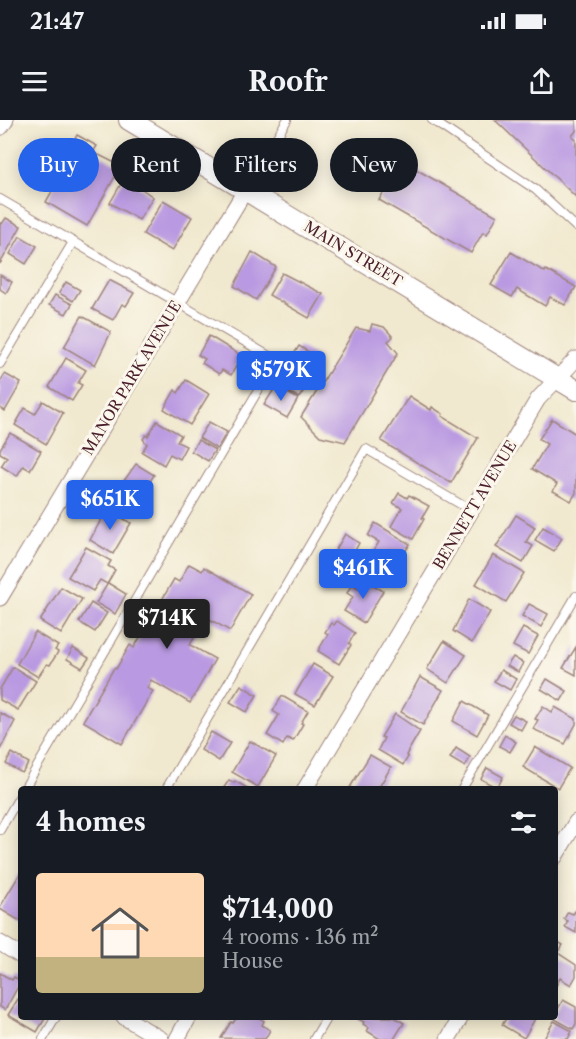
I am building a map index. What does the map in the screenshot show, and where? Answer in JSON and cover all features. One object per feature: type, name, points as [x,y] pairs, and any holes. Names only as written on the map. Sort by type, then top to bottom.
[{"type":"main road","name":"MAIN STREET","points":[[129,120],[213,170]]},
{"type":"main road","name":"MAIN STREET","points":[[251,192],[576,390]]},
{"type":"street","points":[[0,126],[4,120]]},
{"type":"street","name":"MANOR PARK AVENUE","points":[[0,598],[244,192]]},
{"type":"street","name":"BENNETT AVENUE","points":[[307,786],[538,399],[576,359]]},
{"type":"street","points":[[558,852],[576,822]]},
{"type":"street","points":[[0,944],[18,954]]},
{"type":"street","points":[[129,1020],[161,1039]]},
{"type":"street","points":[[177,1039],[187,1020]]},
{"type":"street","points":[[448,1039],[459,1020]]},
{"type":"lane","points":[[276,138],[287,120]]},
{"type":"lane","points":[[432,120],[536,189],[576,227]]},
{"type":"lane","points":[[0,199],[276,360],[26,786]]},
{"type":"lane","points":[[0,364],[73,242]]},
{"type":"lane","points":[[168,786],[366,449],[472,511]]},
{"type":"lane","points":[[464,786],[576,596]]},
{"type":"lane","points":[[0,830],[18,799]]},
{"type":"lane","points":[[43,1039],[54,1020]]},
{"type":"lane","points":[[314,1039],[325,1020]]},
{"type":"building","points":[[495,120],[576,120],[576,131],[572,136],[576,140],[576,197]]},
{"type":"building","points":[[99,155],[111,161],[111,184],[87,226],[46,202],[52,192],[99,192]]},
{"type":"building","points":[[418,170],[497,216],[487,234],[483,232],[471,253],[379,200],[384,192],[418,192]]},
{"type":"building","points":[[116,192],[146,192],[153,197],[139,220],[110,203]]},
{"type":"building","points":[[163,200],[192,217],[172,251],[143,234]]},
{"type":"building","points":[[6,218],[21,226],[0,264],[0,223],[2,224]]},
{"type":"building","points":[[20,236],[37,246],[26,264],[10,254]]},
{"type":"building","points":[[252,252],[276,267],[256,300],[234,286]]},
{"type":"building","points":[[511,252],[576,287],[565,305],[550,297],[545,306],[517,289],[512,297],[491,285]]},
{"type":"building","points":[[282,273],[323,294],[309,318],[269,295]]},
{"type":"building","points":[[0,275],[12,282],[6,293],[0,289]]},
{"type":"building","points":[[109,280],[134,293],[126,306],[122,304],[113,320],[92,309]]},
{"type":"building","points":[[66,282],[80,290],[73,301],[59,293]]},
{"type":"building","points":[[55,295],[72,304],[66,314],[49,305]]},
{"type":"building","points":[[82,316],[111,332],[95,365],[64,347]]},
{"type":"building","points":[[372,324],[384,327],[393,337],[388,341],[398,353],[345,442],[320,436],[301,417],[356,328],[370,331]]},
{"type":"building","points":[[209,336],[242,356],[231,375],[222,370],[219,374],[202,363],[205,359],[198,355]]},
{"type":"building","points":[[299,346],[319,358],[311,372],[314,374],[299,398],[278,385],[291,360],[300,365],[301,362],[294,354]]},
{"type":"building","points":[[66,358],[86,370],[78,383],[82,385],[72,401],[49,387]]},
{"type":"building","points":[[5,374],[21,383],[5,411],[0,408],[0,382]]},
{"type":"building","points":[[186,380],[209,394],[190,425],[164,409],[175,390],[178,393]]},
{"type":"building","points":[[276,386],[298,399],[287,418],[264,405]]},
{"type":"building","points":[[409,396],[431,410],[432,407],[443,414],[442,416],[478,438],[451,483],[381,441]]},
{"type":"building","points":[[43,401],[63,413],[46,444],[15,425],[25,408],[35,414]]},
{"type":"building","points":[[552,419],[576,434],[576,493],[571,501],[553,491],[557,484],[532,469],[547,444],[539,439]]},
{"type":"building","points":[[157,421],[181,435],[177,442],[186,446],[179,459],[170,454],[164,465],[142,452],[147,444],[143,439],[146,435],[148,436]]},
{"type":"building","points":[[209,422],[227,432],[217,449],[199,438]]},
{"type":"building","points":[[10,433],[41,451],[30,470],[23,466],[17,476],[1,466],[7,457],[0,453],[0,449]]},
{"type":"building","points":[[198,440],[215,450],[208,461],[191,451]]},
{"type":"building","points":[[136,464],[154,475],[136,504],[116,492]]},
{"type":"building","points":[[399,493],[407,498],[409,495],[429,506],[413,539],[391,526],[402,508],[393,503]]},
{"type":"building","points":[[107,509],[131,523],[113,554],[90,540]]},
{"type":"building","points":[[516,515],[535,527],[526,542],[533,546],[523,563],[496,547]]},
{"type":"building","points":[[375,523],[410,544],[391,576],[367,561],[379,542],[368,536]]},
{"type":"building","points":[[543,527],[562,538],[554,551],[535,540]]},
{"type":"building","points":[[345,534],[359,543],[350,560],[335,551]]},
{"type":"building","points":[[86,547],[111,561],[108,566],[115,570],[107,584],[100,580],[93,591],[68,577]]},
{"type":"building","points":[[493,555],[524,573],[506,602],[476,584]]},
{"type":"building","points":[[189,564],[202,571],[204,567],[251,594],[230,631],[206,617],[190,645],[215,659],[190,703],[151,680],[147,688],[153,691],[122,744],[83,721],[130,645],[134,648],[174,579],[179,582]]},
{"type":"building","points":[[364,579],[383,591],[364,623],[344,611],[353,597],[347,593],[352,584],[358,588]]},
{"type":"building","points":[[108,583],[126,594],[115,614],[96,603]]},
{"type":"building","points":[[61,587],[82,599],[61,634],[40,621]]},
{"type":"building","points":[[469,599],[490,612],[472,643],[453,631]]},
{"type":"building","points":[[91,603],[107,613],[95,632],[79,622]]},
{"type":"building","points":[[529,604],[548,614],[541,627],[522,616]]},
{"type":"building","points":[[337,621],[355,633],[349,643],[351,645],[339,664],[318,651],[328,634],[325,632],[331,623],[334,625]]},
{"type":"building","points":[[523,628],[538,636],[528,654],[513,646]]},
{"type":"building","points":[[35,632],[58,646],[55,650],[58,652],[50,665],[47,664],[38,677],[17,664]]},
{"type":"building","points":[[444,641],[466,655],[448,683],[427,669]]},
{"type":"building","points":[[576,647],[576,675],[563,668]]},
{"type":"building","points":[[73,648],[89,658],[82,668],[67,659]]},
{"type":"building","points":[[513,657],[523,663],[518,672],[507,666]]},
{"type":"building","points":[[313,664],[333,676],[315,705],[295,694]]},
{"type":"building","points":[[13,667],[36,681],[18,710],[0,700],[0,689]]},
{"type":"building","points":[[501,670],[516,679],[510,690],[494,681]]},
{"type":"building","points":[[420,677],[443,690],[423,725],[401,712]]},
{"type":"building","points":[[547,679],[567,691],[561,701],[541,689]]},
{"type":"building","points":[[241,685],[257,695],[247,712],[230,702]]},
{"type":"building","points":[[282,696],[308,711],[293,741],[287,738],[283,745],[267,735],[279,715],[273,711]]},
{"type":"building","points":[[464,701],[488,715],[477,735],[453,721]]},
{"type":"building","points":[[543,706],[552,712],[555,707],[576,719],[576,724],[565,744],[533,729],[538,720],[535,719]]},
{"type":"building","points":[[0,713],[15,721],[0,750]]},
{"type":"building","points":[[395,714],[420,731],[403,765],[378,750],[384,738],[381,737]]},
{"type":"building","points":[[514,715],[526,721],[521,730],[509,723]]},
{"type":"building","points":[[211,732],[230,743],[219,761],[201,750]]},
{"type":"building","points":[[505,735],[516,742],[510,752],[499,746]]},
{"type":"building","points":[[250,741],[276,756],[259,786],[232,772]]},
{"type":"building","points":[[535,747],[570,768],[558,788],[523,767]]},
{"type":"building","points":[[456,748],[470,757],[465,767],[450,758]]},
{"type":"building","points":[[12,753],[29,763],[22,773],[6,764]]},
{"type":"building","points":[[370,755],[391,767],[380,786],[351,786]]},
{"type":"building","points":[[487,768],[503,777],[498,786],[481,779]]},
{"type":"building","points":[[229,780],[244,786],[225,786]]},
{"type":"building","points":[[18,877],[18,920],[0,907]]},
{"type":"building","points":[[576,910],[576,933],[565,927],[568,921],[564,919],[568,912],[573,914]]},
{"type":"building","points":[[558,942],[563,945],[558,953]]},
{"type":"building","points":[[558,953],[576,965],[576,976],[571,985],[560,978],[558,982]]},
{"type":"building","points":[[0,973],[12,980],[14,977],[18,979],[18,986],[5,1010],[0,1007]]},
{"type":"building","points":[[18,999],[18,1020],[44,1020],[37,1032],[8,1015]]},
{"type":"building","points":[[563,1000],[576,1007],[576,1024],[573,1029],[557,1020],[558,1009]]},
{"type":"building","points":[[235,1020],[262,1020],[262,1025],[270,1030],[265,1039],[221,1038],[231,1022]]},
{"type":"building","points":[[360,1020],[399,1020],[404,1023],[394,1039],[380,1039],[367,1031],[369,1028],[363,1024],[364,1022]]},
{"type":"building","points":[[505,1020],[534,1020],[524,1038],[502,1025]]},
{"type":"building","points":[[554,1021],[572,1031],[568,1039],[545,1037]]}]
